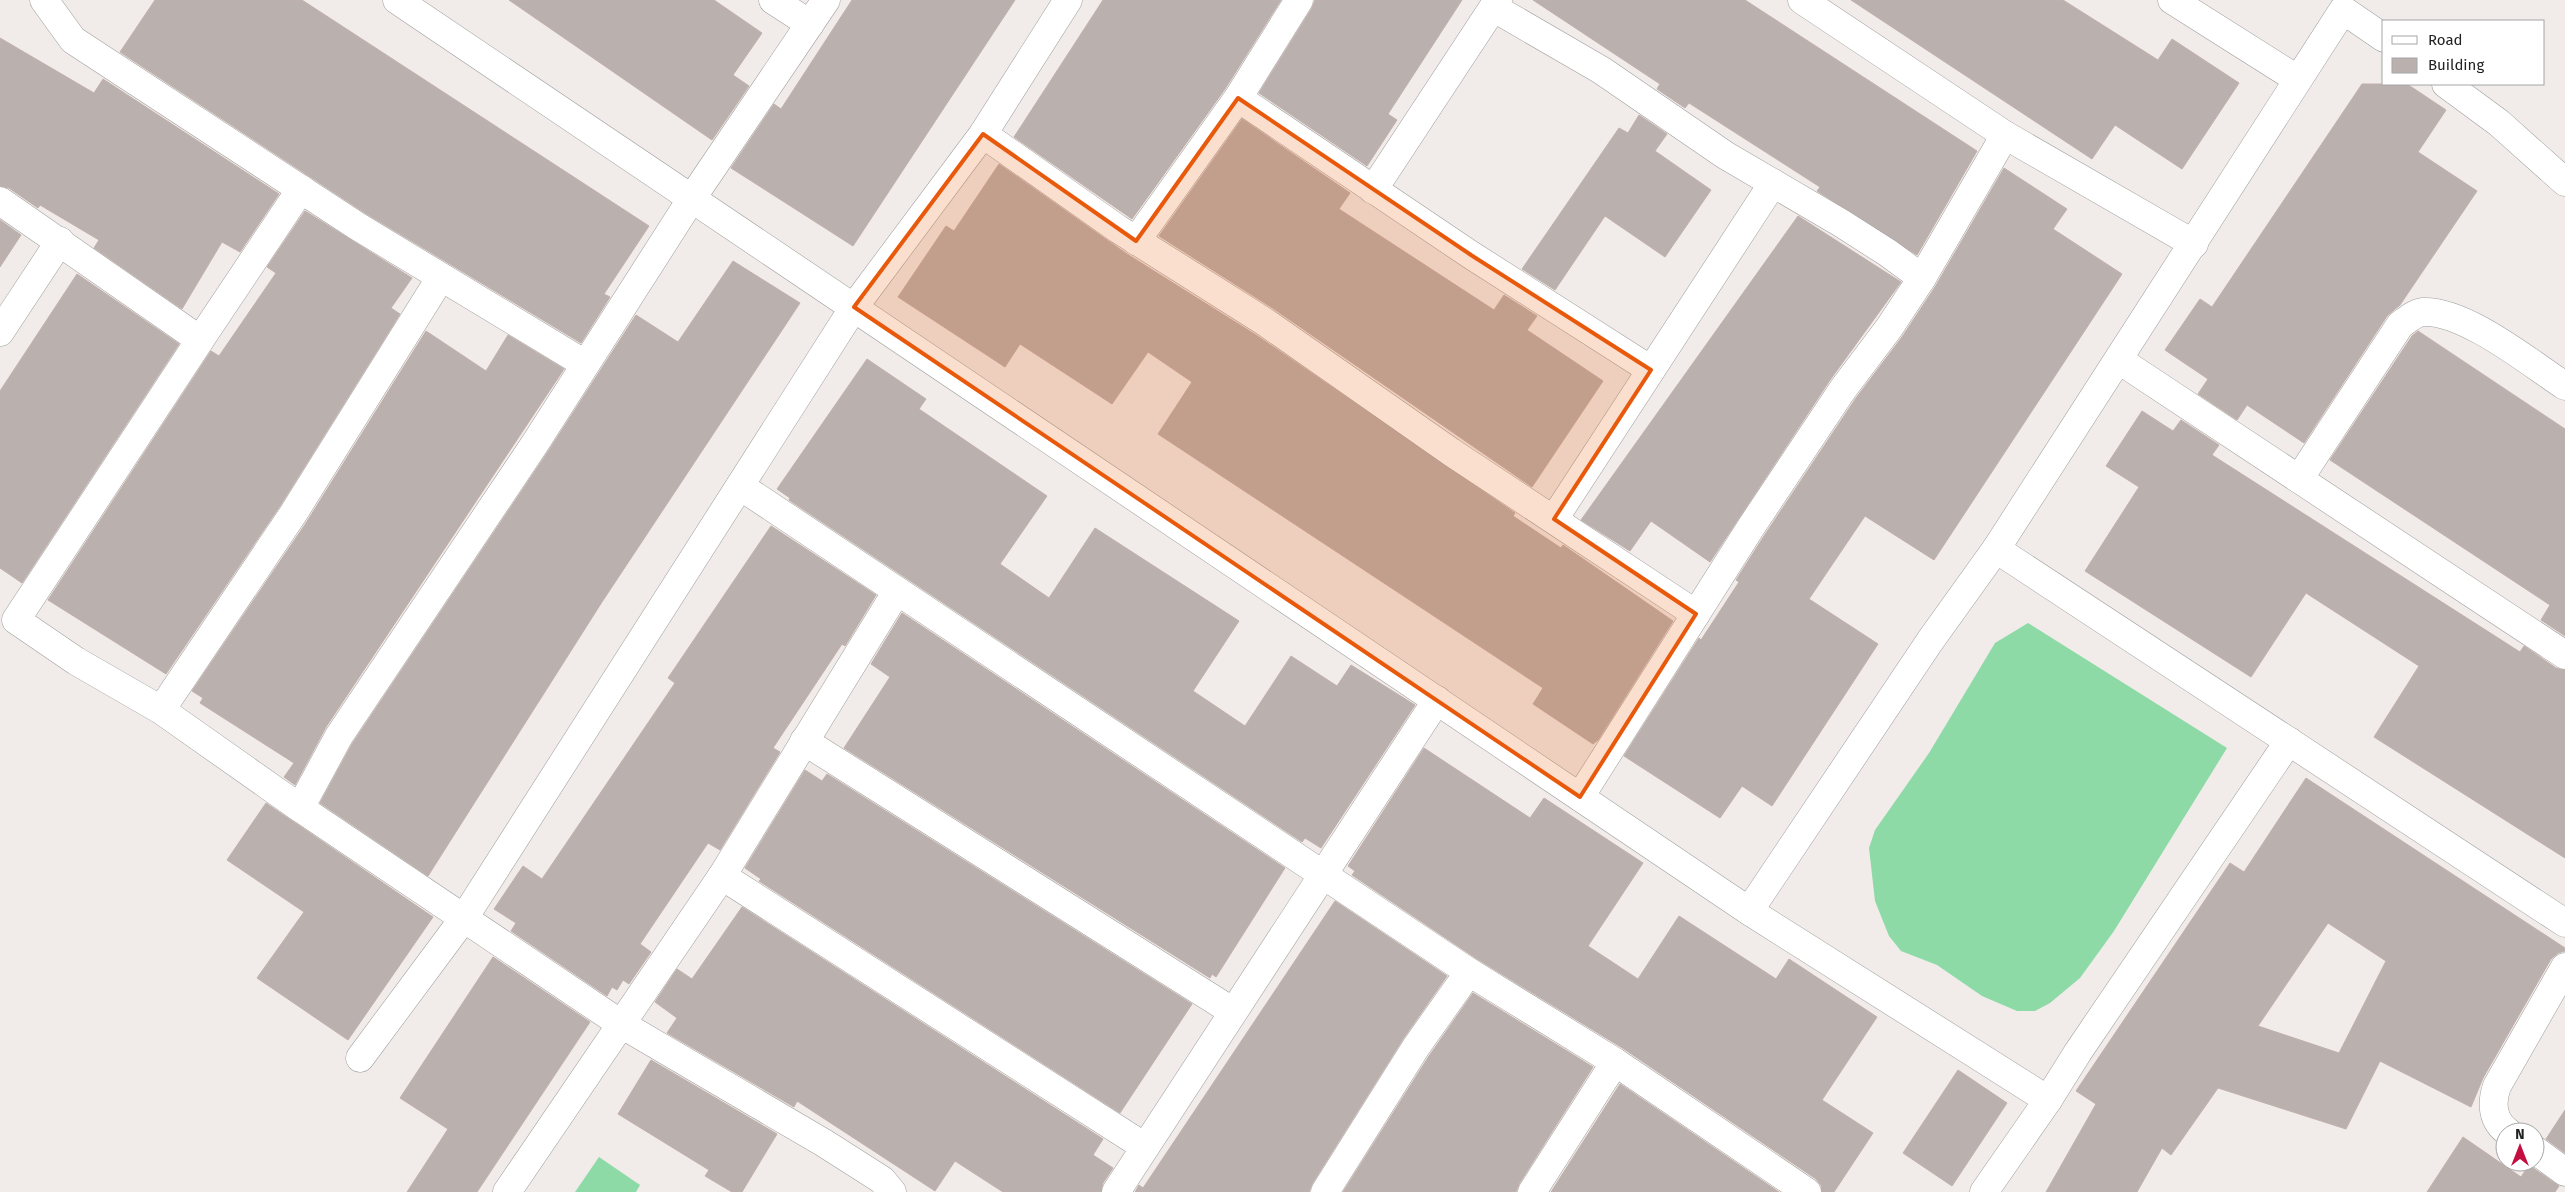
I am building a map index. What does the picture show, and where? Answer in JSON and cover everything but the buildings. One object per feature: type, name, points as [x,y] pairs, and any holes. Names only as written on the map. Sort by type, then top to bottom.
[{"type":"street","points":[[44,0],[73,40],[301,189],[585,364]]},
{"type":"street","points":[[397,0],[1749,911],[2048,1100]]},
{"type":"street","points":[[773,0],[810,24]]},
{"type":"street","points":[[300,808],[339,736],[585,364],[692,198],[826,0]]},
{"type":"street","points":[[360,1058],[464,918],[854,307],[982,134],[1068,0]]},
{"type":"street","points":[[1136,240],[1238,98],[1299,0]]},
{"type":"street","points":[[1802,0],[2005,135],[2194,244]]},
{"type":"street","points":[[2172,0],[2297,79]]},
{"type":"street","points":[[1749,911],[1930,641],[1996,549],[2119,360],[2297,79],[2339,3],[2382,36]]},
{"type":"street","points":[[1373,190],[1496,4],[1601,70],[1725,155],[1872,243],[1922,278]]},
{"type":"street","points":[[2447,85],[2499,123],[2565,182]]},
{"type":"street","points":[[1238,98],[1471,255],[1651,370]]},
{"type":"street","points":[[982,134],[1136,240],[1265,322],[1451,452],[1696,614]]},
{"type":"street","points":[[1580,797],[1696,614],[1843,389],[1890,328],[1922,278],[2005,135]]},
{"type":"street","points":[[1554,519],[1773,183]]},
{"type":"street","points":[[301,189],[200,340],[8,618],[76,661],[161,710],[300,808],[621,1024],[824,1143],[882,1180],[892,1192]]},
{"type":"street","points":[[0,201],[200,340]]},
{"type":"street","points":[[0,332],[60,241]]},
{"type":"street","points":[[161,710],[293,514],[441,277]]},
{"type":"street","points":[[2299,479],[2400,325],[2410,317],[2422,312],[2468,323],[2565,386]]},
{"type":"street","points":[[2119,360],[2565,655]]},
{"type":"street","points":[[740,486],[1469,972],[1615,1062],[1807,1192]]},
{"type":"street","points":[[1996,549],[2565,923]]},
{"type":"street","points":[[507,1192],[722,876],[897,591]]},
{"type":"street","points":[[1116,1192],[1232,1011],[1437,700]]},
{"type":"street","points":[[804,741],[1232,1011]]},
{"type":"street","points":[[1984,1192],[2289,741]]},
{"type":"street","points":[[722,876],[1145,1147]]},
{"type":"street","points":[[2498,1122],[2493,1098],[2497,1086],[2565,967]]},
{"type":"street","points":[[1325,1192],[1416,1047],[1469,972]]},
{"type":"street","points":[[1532,1192],[1615,1062]]},
{"type":"street","points":[[2545,1157],[2565,1172]]},
{"type":"highlighted area","points":[[1238,98],[1471,255],[1651,370],[1554,519],[1696,614],[1580,797],[854,307],[983,134],[1136,241]]},
{"type":"green space","points":[[2028,623],[2227,748],[2114,931],[2080,978],[2050,1003],[2035,1011],[2017,1011],[1982,996],[1937,965],[1901,951],[1889,936],[1875,901],[1869,848],[1875,830],[1929,753],[1995,643]]},
{"type":"green space","points":[[599,1157],[640,1185],[636,1192],[575,1192]]}]
